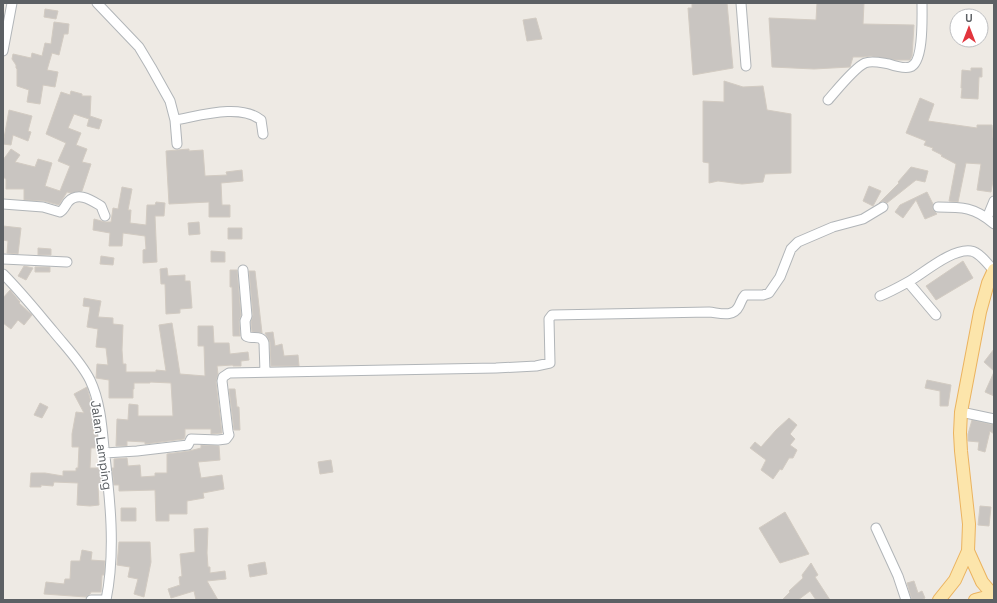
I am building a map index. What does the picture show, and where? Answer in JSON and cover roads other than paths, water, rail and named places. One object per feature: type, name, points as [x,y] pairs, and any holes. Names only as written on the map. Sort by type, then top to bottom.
[{"type":"main road","points":[[939,600],[955,580],[968,551],[969,524],[961,439],[961,412],[980,312],[988,283],[994,270]]},
{"type":"main road","points":[[968,551],[982,582],[993,595],[975,600]]},
{"type":"street","points":[[3,51],[12,3]]},
{"type":"street","points":[[97,3],[139,47],[170,101],[175,120],[177,144]]},
{"type":"street","points":[[741,3],[746,66]]},
{"type":"street","points":[[828,100],[856,69],[865,63],[874,62],[906,67],[912,67],[915,64],[921,44],[922,3]]},
{"type":"street","points":[[175,120],[224,112],[247,113],[255,115],[261,120],[263,134]]},
{"type":"street","points":[[3,204],[43,207],[60,212],[71,200],[76,197],[82,197],[101,206],[104,216]]},
{"type":"street","points":[[938,207],[965,208],[977,211],[991,221],[994,201]]},
{"type":"street","points":[[105,453],[136,452],[188,445],[191,439],[226,439],[228,431],[222,381],[223,377],[228,374],[496,368],[548,364],[550,363],[551,359],[549,319],[551,316],[708,312],[734,313],[745,294],[766,295],[773,290],[791,249],[798,242],[833,227],[863,220],[883,207]]},
{"type":"street","points":[[880,296],[908,282],[939,261],[951,255],[966,251],[975,252],[994,270]]},
{"type":"street","points":[[3,259],[67,262]]},
{"type":"street","points":[[243,270],[247,316],[245,321],[246,336],[249,338],[262,339],[264,344],[265,372]]},
{"type":"street","name":"Jalan Lamping","points":[[3,274],[63,343],[90,380],[95,394],[100,412],[108,479],[111,556],[110,579],[106,600]]},
{"type":"street","points":[[908,282],[936,315]]},
{"type":"street","points":[[961,412],[994,419]]},
{"type":"street","points":[[876,528],[898,576],[906,600]]},
{"type":"street","points":[[91,600],[106,600]]}]
